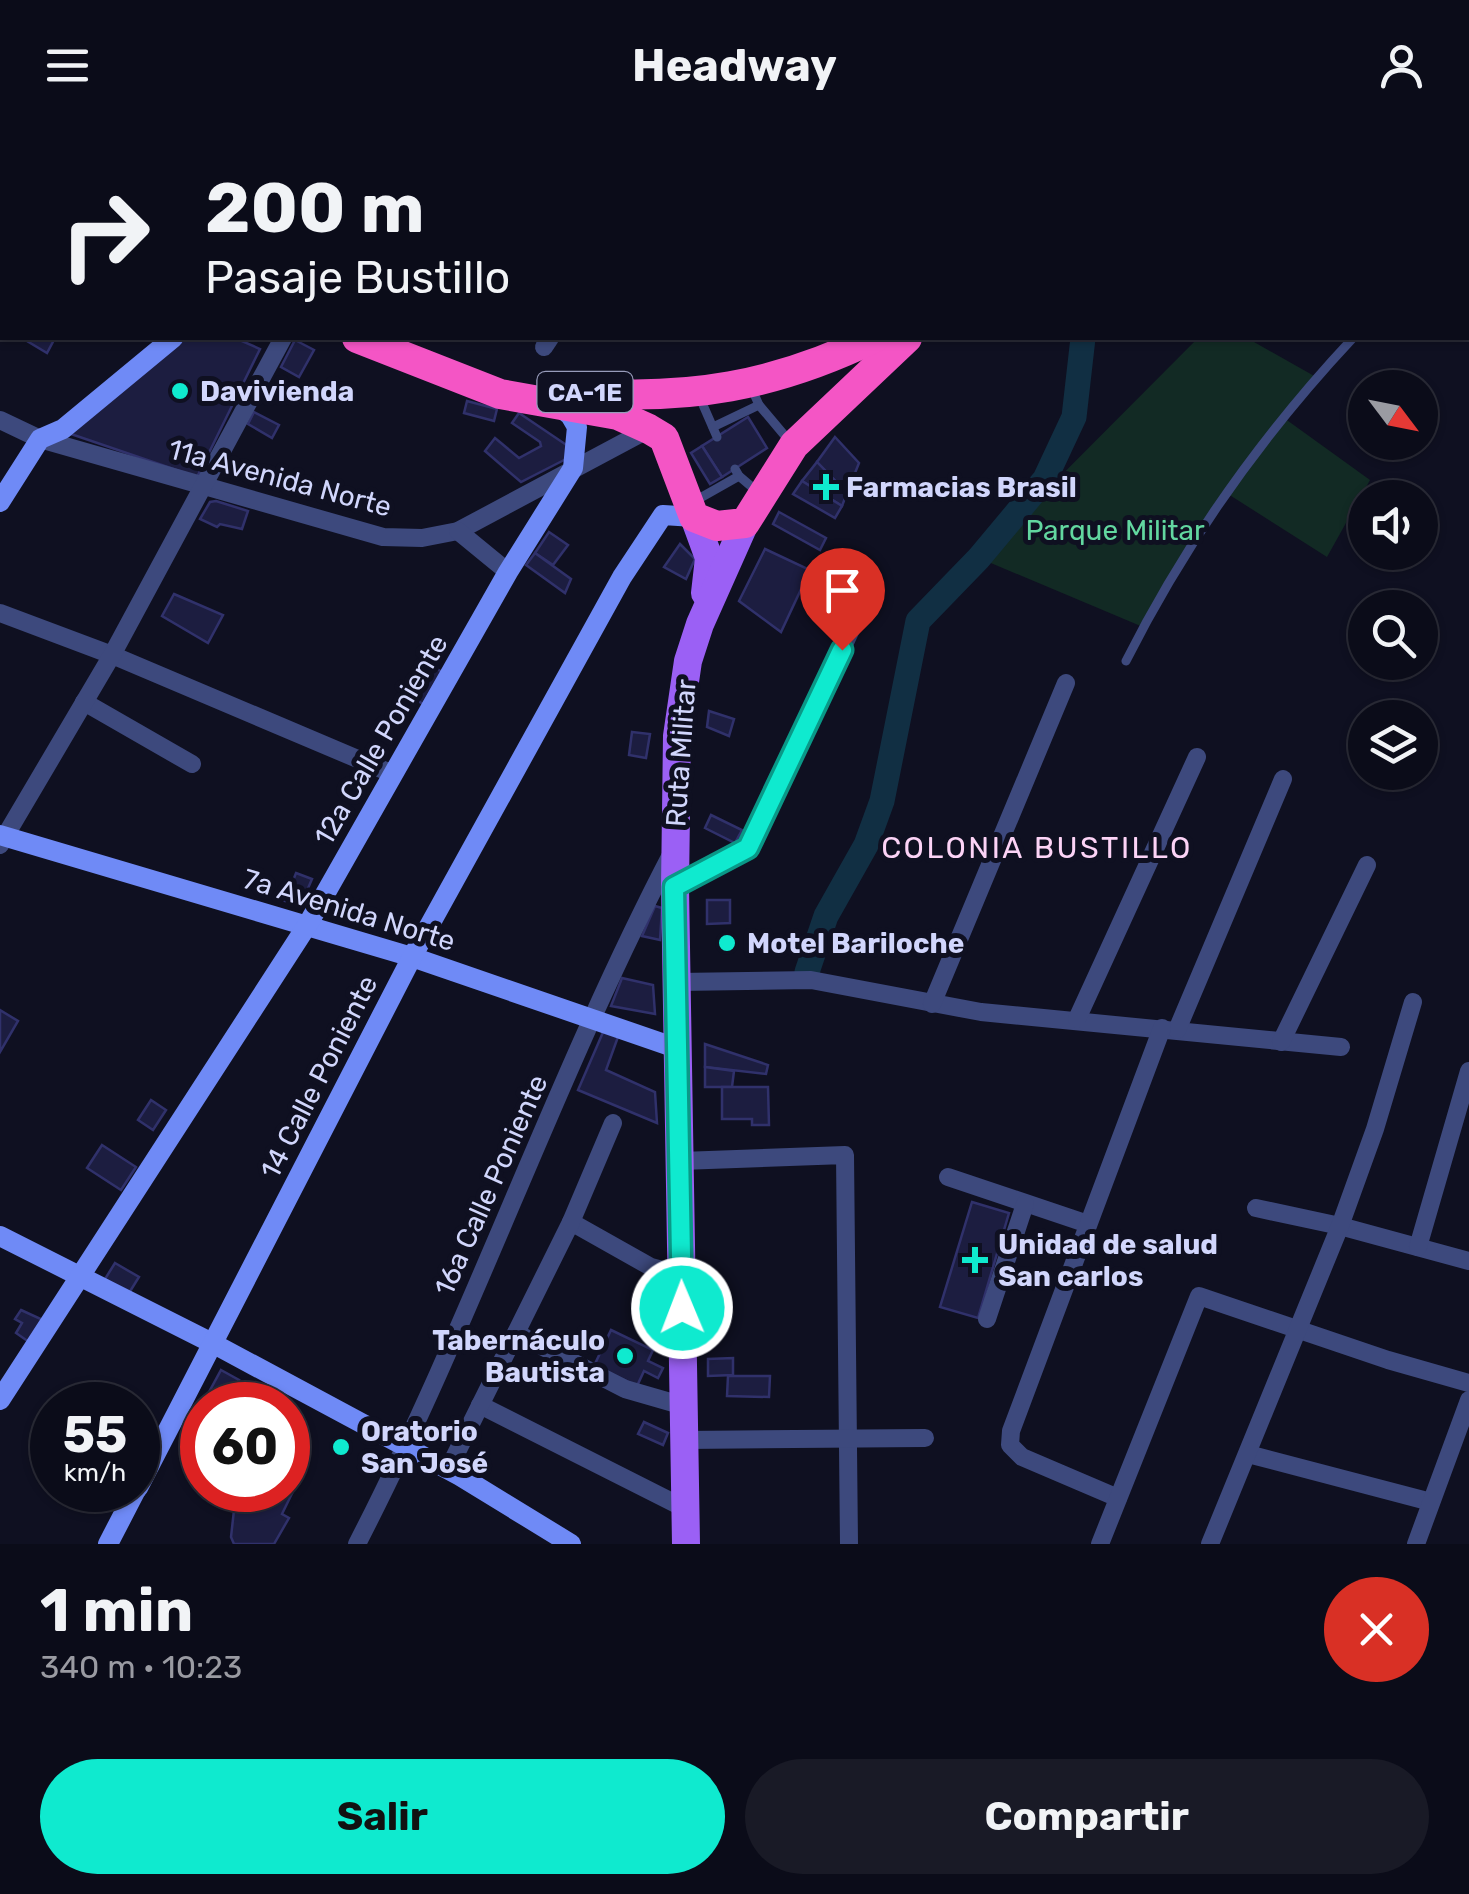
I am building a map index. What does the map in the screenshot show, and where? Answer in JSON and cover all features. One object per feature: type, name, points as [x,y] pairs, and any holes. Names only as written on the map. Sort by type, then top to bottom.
[{"type":"highway","name":"CA-1E","points":[[363,340],[471,384],[556,405],[618,415],[656,434],[691,510]]},
{"type":"highway","name":"CA-1E","points":[[394,340],[474,371],[526,384],[586,392],[754,395],[830,347],[864,340]]},
{"type":"highway","points":[[691,510],[716,526],[745,524],[745,480],[794,445],[905,340]]},
{"type":"highway","points":[[830,347],[848,393]]},
{"type":"highway","points":[[656,434],[680,406],[698,393]]},
{"type":"main road","name":"Ruta Militar","points":[[691,510],[709,558],[700,624]]},
{"type":"main road","name":"Ruta Militar","points":[[686,1544],[674,887],[679,713],[688,661],[700,624],[745,524]]},
{"type":"street","points":[[0,502],[40,439],[63,429],[171,340]]},
{"type":"street","points":[[2,839],[112,655],[281,340]]},
{"type":"street","points":[[556,405],[570,415],[577,427],[578,445],[572,468]]},
{"type":"street","name":"11a Avenida Norte","points":[[0,420],[40,439],[204,488],[383,537],[422,538],[458,531],[572,468],[656,434]]},
{"type":"street","name":"12a Calle Poniente","points":[[0,1400],[308,924],[508,572],[572,468]]},
{"type":"street","name":"14 Calle Poniente","points":[[160,1446],[412,957],[622,577],[663,516],[691,510]]},
{"type":"street","points":[[458,531],[508,572]]},
{"type":"street","points":[[674,887],[748,848],[873,583]]},
{"type":"street","points":[[0,613],[112,655],[393,774]]},
{"type":"street","points":[[932,1004],[1066,683]]},
{"type":"street","points":[[84,702],[192,764]]},
{"type":"street","points":[[1076,1020],[1197,757]]},
{"type":"street","points":[[1118,1498],[1022,1457],[1010,1446],[1011,1431],[1088,1224],[1170,1029],[1284,779]]},
{"type":"street","name":"7a Avenida Norte","points":[[2,839],[308,924],[679,1049]]},
{"type":"street","name":"16a Calle Poniente","points":[[358,1544],[406,1448],[594,1018],[675,848]]},
{"type":"street","points":[[1281,1042],[1367,865]]},
{"type":"street","points":[[678,982],[811,980],[980,1012],[1341,1047]]},
{"type":"street","points":[[1210,1544],[1340,1226],[1376,1128],[1413,1002]]},
{"type":"street","points":[[1418,1247],[1469,1071]]},
{"type":"street","points":[[448,1470],[571,1222],[613,1123]]},
{"type":"street","points":[[681,1161],[845,1155],[849,1544]]},
{"type":"street","points":[[948,1177],[1088,1224]]},
{"type":"street","points":[[987,1318],[1026,1204]]},
{"type":"street","points":[[1256,1208],[1469,1260]]},
{"type":"street","points":[[571,1222],[651,1268],[681,1275]]},
{"type":"street","points":[[0,1236],[214,1344],[448,1470],[571,1544]]},
{"type":"street","points":[[1100,1544],[1199,1296],[1469,1383]]},
{"type":"street","points":[[516,1333],[625,1389],[684,1406]]},
{"type":"street","points":[[1416,1544],[1469,1400]]},
{"type":"street","points":[[480,1405],[686,1509]]},
{"type":"street","points":[[685,1440],[925,1438]]},
{"type":"street","points":[[1248,1454],[1431,1502]]},
{"type":"street","name":"14 Calle Poniente","points":[[108,1544],[125,1512]]},
{"type":"lane","points":[[1126,661],[1150,613],[1256,452],[1351,340]]},
{"type":"lane","points":[[698,393],[715,432],[754,395],[794,445]]},
{"type":"lane","points":[[691,510],[745,480]]},
{"type":"green space","name":"Parque Militar","points":[[1196,340],[1251,340],[1316,377],[1284,418],[1370,480],[1348,480],[1348,519],[1327,557],[1228,494],[1143,627],[979,558]]},
{"type":"building","points":[[25,340],[54,340],[47,353]]},
{"type":"building","name":"Davivienda","points":[[184,340],[240,340],[260,349],[197,477],[68,433]]},
{"type":"building","points":[[295,340],[314,350],[299,377],[281,367]]},
{"type":"building","points":[[467,401],[497,409],[494,421],[464,413]]},
{"type":"building","points":[[254,412],[279,425],[272,438],[248,424]]},
{"type":"building","points":[[519,413],[568,446],[566,459],[521,482],[485,451],[495,438],[519,458],[541,446],[512,423]]},
{"type":"building","points":[[748,417],[767,448],[722,477],[702,446]]},
{"type":"building","points":[[835,437],[859,463],[847,493],[817,462]]},
{"type":"building","points":[[702,446],[722,477],[710,484],[691,453]]},
{"type":"building","name":"Farmacias Brasil","points":[[817,462],[847,493],[842,506],[802,481]]},
{"type":"building","points":[[802,481],[842,506],[835,518],[793,494]]},
{"type":"building","points":[[210,502],[248,511],[242,529],[220,524],[217,527],[200,519]]},
{"type":"building","points":[[779,512],[826,538],[820,550],[773,524]]},
{"type":"building","points":[[549,532],[568,545],[553,565],[535,553]]},
{"type":"building","points":[[680,544],[695,559],[686,579],[664,567]]},
{"type":"building","points":[[765,549],[810,570],[781,632],[739,601]]},
{"type":"building","points":[[535,553],[571,579],[565,593],[526,565]]},
{"type":"building","points":[[174,594],[223,615],[208,643],[162,616]]},
{"type":"building","points":[[423,661],[442,672],[423,704],[404,692]]},
{"type":"building","points":[[709,711],[734,719],[729,736],[707,727]]},
{"type":"building","points":[[632,732],[650,734],[646,758],[629,755]]},
{"type":"building","points":[[711,815],[742,830],[735,843],[705,828]]},
{"type":"building","points":[[296,873],[312,879],[300,907],[285,901]]},
{"type":"building","points":[[707,900],[730,900],[730,923],[707,924]]},
{"type":"building","points":[[655,906],[662,908],[660,940],[642,936]]},
{"type":"building","points":[[622,978],[653,985],[655,1014],[611,1006]]},
{"type":"building","points":[[0,1010],[18,1021],[0,1052]]},
{"type":"building","points":[[604,1030],[619,1034],[606,1070],[655,1092],[657,1123],[578,1090]]},
{"type":"building","points":[[705,1044],[768,1065],[766,1074],[705,1067]]},
{"type":"building","points":[[705,1067],[734,1071],[732,1087],[705,1087]]},
{"type":"building","points":[[722,1087],[768,1087],[769,1125],[752,1125],[752,1119],[722,1119]]},
{"type":"building","points":[[151,1100],[166,1110],[153,1130],[138,1120]]},
{"type":"building","points":[[102,1145],[136,1167],[121,1190],[87,1168]]},
{"type":"building","name":"Unidad de salud San carlos","points":[[972,1202],[1009,1213],[978,1318],[940,1307]]},
{"type":"building","points":[[115,1263],[139,1277],[129,1293],[105,1279]]},
{"type":"building","points":[[21,1310],[43,1320],[29,1342],[16,1333],[22,1323],[15,1319]]},
{"type":"building","name":"Tabernáculo Bautista","points":[[611,1330],[653,1350],[648,1361],[663,1368],[658,1378],[644,1371],[637,1386],[594,1366]]},
{"type":"building","points":[[733,1358],[733,1375],[708,1376],[708,1359]]},
{"type":"building","points":[[221,1370],[239,1380],[238,1382],[214,1382]]},
{"type":"building","points":[[728,1376],[770,1376],[769,1397],[727,1396]]},
{"type":"building","points":[[644,1422],[668,1433],[663,1445],[638,1434]]},
{"type":"building","points":[[234,1512],[283,1512],[289,1518],[274,1544],[234,1544]]},
{"type":"waterway","points":[[807,972],[826,916],[866,845],[882,801],[918,621],[979,558],[1045,479],[1074,417],[1083,340]]},
{"type":"place","name":"Davivienda","points":[[180,391]]},
{"type":"place","name":"Farmacias Brasil","points":[[826,487]]},
{"type":"place","name":"Motel Bariloche","points":[[727,943]]},
{"type":"place","name":"Unidad de salud San carlos","points":[[975,1260]]},
{"type":"place","name":"Tabernáculo Bautista","points":[[625,1356]]},
{"type":"place","name":"Oratorio San José","points":[[341,1447]]},
{"type":"district","name":"COLONIA BUSTILLO","points":[[1037,848]]},
{"type":"route","points":[[682,1308],[674,887],[748,848],[842,650]]}]
